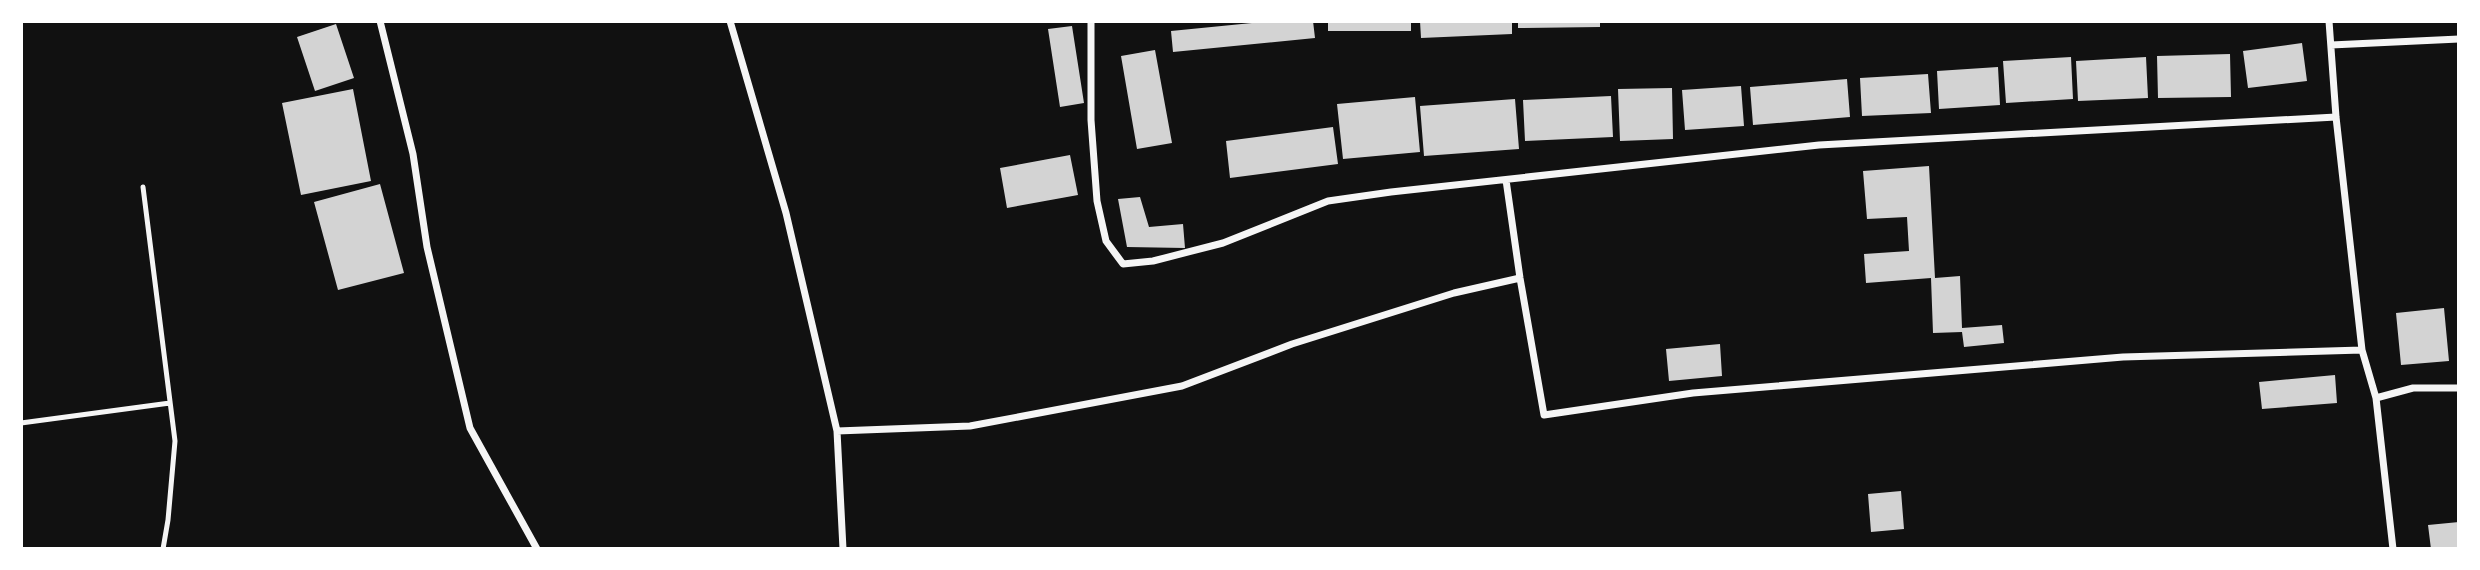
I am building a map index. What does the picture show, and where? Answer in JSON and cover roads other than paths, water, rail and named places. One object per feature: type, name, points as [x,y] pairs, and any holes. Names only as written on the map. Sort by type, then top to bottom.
[{"type":"street","points":[[380,21],[413,154],[427,247],[470,428],[537,549]]},
{"type":"street","points":[[730,21],[786,214],[837,431],[843,549]]},
{"type":"street","points":[[1091,21],[1091,120],[1097,201],[1106,241],[1123,264],[1153,261],[1223,243],[1328,201],[1819,145],[2336,117]]},
{"type":"street","points":[[2329,21],[2336,117],[2362,350],[2375,398],[2393,549]]},
{"type":"street","points":[[2331,45],[2459,38]]},
{"type":"street","points":[[1506,180],[1544,415],[1693,393],[2123,357],[2362,350]]},
{"type":"street","points":[[837,431],[970,426],[1182,386],[1292,344],[1454,293],[1520,278]]},
{"type":"street","points":[[2375,398],[2413,388],[2459,388]]},
{"type":"lane","points":[[143,187],[175,441],[163,549]]},
{"type":"lane","points":[[21,423],[170,402]]}]
